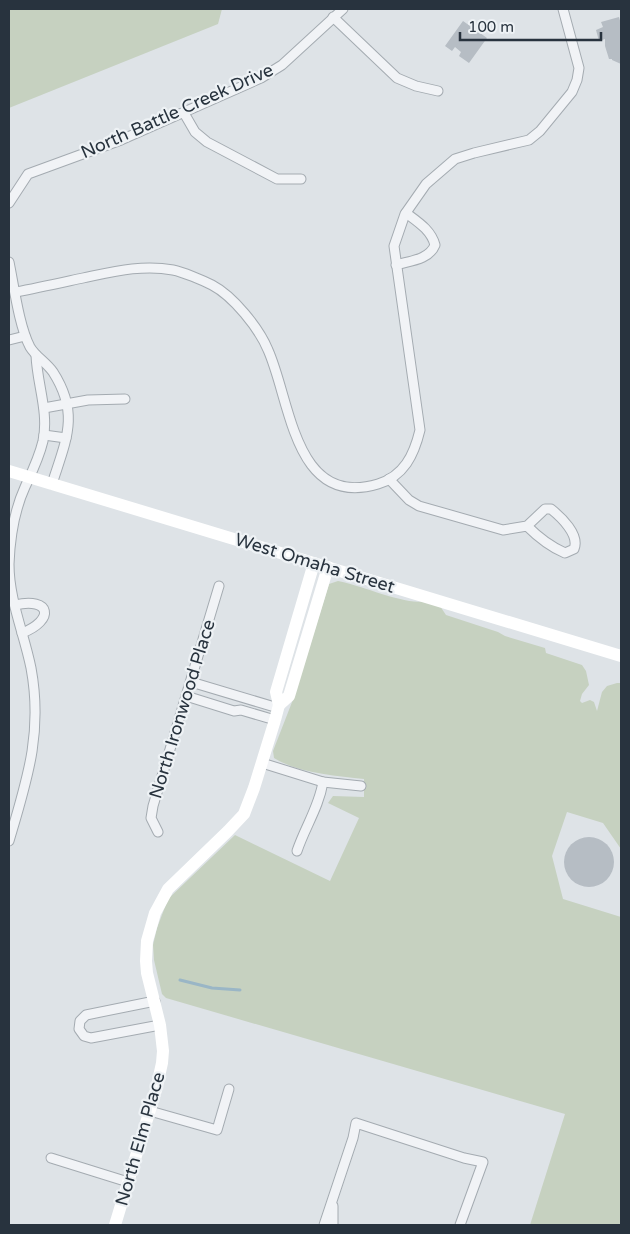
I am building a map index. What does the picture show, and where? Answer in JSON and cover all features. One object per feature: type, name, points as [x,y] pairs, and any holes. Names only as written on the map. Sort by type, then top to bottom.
[{"type":"street","name":"North Battle Creek Drive","points":[[9,203],[28,174],[120,140],[261,78],[282,64],[343,9]]},
{"type":"street","points":[[16,292],[130,268],[173,270],[213,286],[246,313],[268,350],[299,444],[309,463],[324,478],[344,486],[365,488],[388,480],[403,469],[414,451],[420,430],[394,246],[406,213],[426,184],[455,160],[474,153],[529,140],[540,131],[572,92],[579,68],[563,9]]},
{"type":"street","points":[[333,18],[397,78],[416,86],[438,91]]},
{"type":"street","points":[[184,113],[195,132],[207,142],[277,179],[301,179]]},
{"type":"street","points":[[396,266],[424,257],[430,253],[435,245],[434,240],[424,226],[406,213]]},
{"type":"street","points":[[9,262],[25,336],[36,356],[52,370],[65,394],[68,404],[69,422],[66,438],[52,484]]},
{"type":"street","points":[[9,340],[25,336]]},
{"type":"street","points":[[9,841],[30,768],[36,729],[33,678],[9,576],[14,519],[35,467],[44,435],[44,408],[36,369],[36,356]]},
{"type":"street","points":[[44,408],[96,399],[125,399]]},
{"type":"street","points":[[44,435],[66,438]]},
{"type":"street","name":"West Omaha Street","points":[[9,471],[621,656]]},
{"type":"street","points":[[388,480],[409,500],[419,506],[503,530],[527,526],[545,509],[551,509],[573,534],[576,545],[574,549],[565,553],[557,550],[527,526]]},
{"type":"street","name":"North Elm Place","points":[[115,1225],[150,1111],[162,1063],[163,1051],[160,1025],[147,973],[146,951],[150,930],[158,905],[168,889],[244,814],[252,795],[277,711],[276,692],[314,563]]},
{"type":"street","name":"North Elm Place","points":[[277,711],[289,696],[328,567]]},
{"type":"street","name":"North Ironwood Place","points":[[158,832],[151,818],[153,806],[219,586]]},
{"type":"street","points":[[15,605],[25,603],[36,604],[41,606],[44,611],[44,617],[38,625],[22,633]]},
{"type":"street","points":[[191,682],[277,711]]},
{"type":"street","points":[[186,696],[234,711],[277,711]]},
{"type":"street","points":[[262,763],[323,782],[361,786]]},
{"type":"street","points":[[297,851],[317,806],[323,782]]},
{"type":"street","points":[[155,1001],[86,1015],[80,1021],[79,1028],[84,1036],[91,1038],[160,1025]]},
{"type":"street","points":[[150,1111],[217,1130],[229,1088]]},
{"type":"street","points":[[324,1225],[356,1123],[464,1158],[484,1162],[460,1225]]},
{"type":"street","points":[[51,1158],[128,1182]]},
{"type":"street","points":[[333,1196],[334,1225]]},
{"type":"green space","points":[[9,9],[222,9],[218,24],[9,108]]},
{"type":"green space","points":[[338,581],[395,598],[416,602],[424,601],[440,606],[446,615],[545,648],[546,653],[582,665],[586,671],[589,685],[582,694],[580,701],[582,703],[590,700],[594,702],[597,711],[602,692],[607,686],[621,683],[621,849],[603,823],[567,812],[552,856],[563,899],[621,917],[621,1225],[530,1225],[565,1114],[166,998],[162,994],[154,960],[153,945],[168,899],[235,835],[330,881],[359,818],[328,803],[333,796],[364,797],[364,779],[318,773],[294,767],[274,758],[273,751],[294,697],[329,584]]},
{"type":"building","points":[[619,17],[621,24],[621,64],[609,59],[605,39],[599,41],[596,30],[603,27],[601,22]]},
{"type":"building","points":[[463,21],[487,38],[469,63],[459,56],[461,52],[455,47],[452,51],[445,46]]},
{"type":"building","points":[[594,837],[607,844],[613,852],[613,872],[607,880],[599,886],[584,887],[571,880],[565,872],[564,857],[571,844],[579,838]]},
{"type":"waterway","points":[[180,980],[212,988],[240,990]]}]
